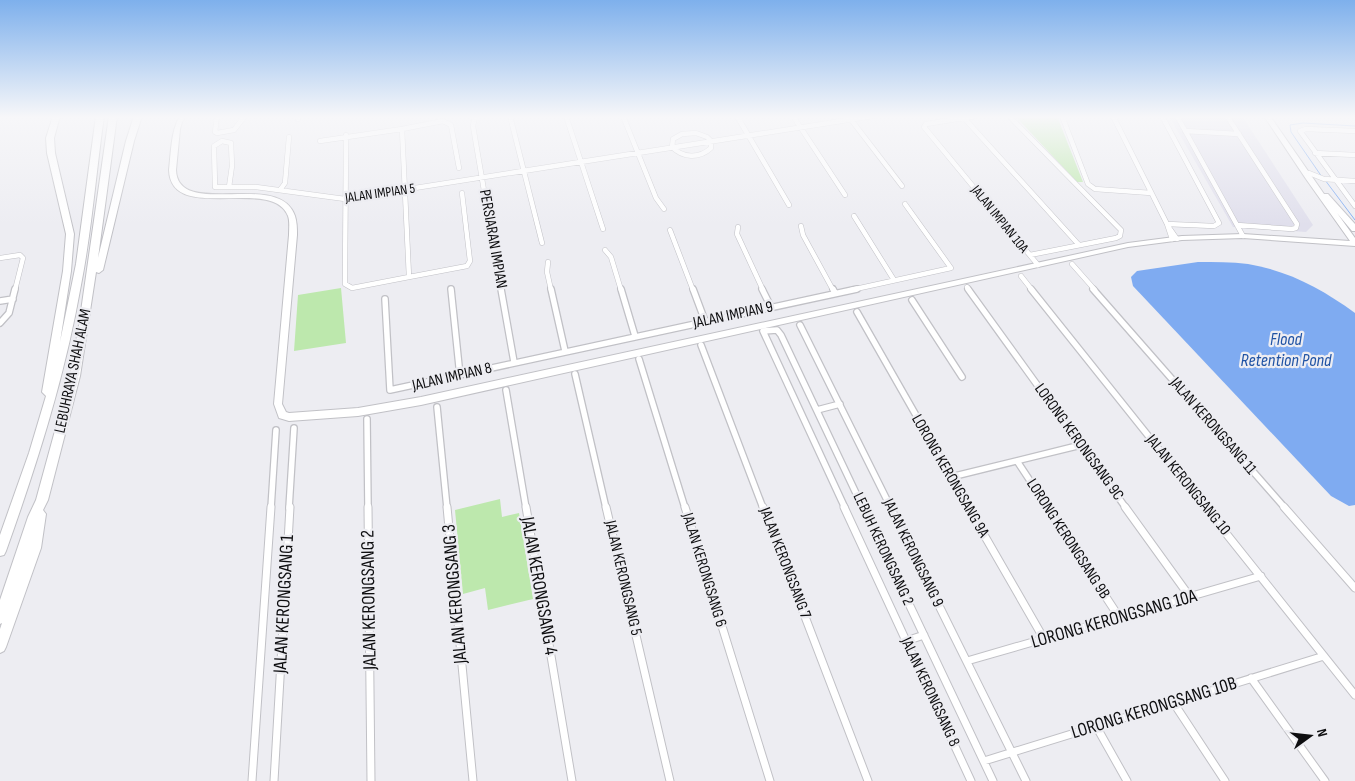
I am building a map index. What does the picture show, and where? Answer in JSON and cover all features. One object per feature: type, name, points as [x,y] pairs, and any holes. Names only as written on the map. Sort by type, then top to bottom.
[{"type":"highway","points":[[39,439],[67,270],[70,234],[51,152]]},
{"type":"highway","name":"LEBUHRAYA SHAH ALAM","points":[[0,551],[39,439],[58,374],[77,284],[95,152]]},
{"type":"highway","name":"LEBUHRAYA SHAH ALAM","points":[[0,618],[34,517],[42,500],[75,376],[108,152]]},
{"type":"highway","points":[[84,325],[127,152]]},
{"type":"highway","points":[[0,647],[35,548],[42,500]]},
{"type":"highway","points":[[0,541],[11,522]]},
{"type":"street","points":[[175,152],[173,176],[176,184],[182,189],[199,196],[261,196],[273,198],[288,208],[291,214],[293,235],[278,404],[282,415],[289,417],[358,412],[421,402],[1128,245],[1174,239],[1243,236],[1355,244]]},
{"type":"street","name":"JALAN IMPIAN 5","points":[[214,152],[215,187],[256,187],[345,199],[641,152]]},
{"type":"street","name":"JALAN IMPIAN 5","points":[[229,187],[232,152]]},
{"type":"street","points":[[280,190],[285,183],[288,152]]},
{"type":"street","points":[[346,152],[345,284],[352,288],[467,266],[470,261],[462,193]]},
{"type":"street","points":[[403,152],[409,277]]},
{"type":"street","points":[[456,152],[459,168]]},
{"type":"street","name":"PERSIARAN IMPIAN","points":[[478,152],[514,362]]},
{"type":"street","points":[[519,152],[542,243]]},
{"type":"street","points":[[579,152],[603,229]]},
{"type":"street","points":[[677,152],[698,156],[705,152]]},
{"type":"street","points":[[758,152],[788,205]]},
{"type":"street","points":[[817,152],[845,195]]},
{"type":"street","points":[[876,152],[902,186]]},
{"type":"street","name":"JALAN IMPIAN 10A","points":[[945,152],[1038,264]]},
{"type":"street","points":[[995,152],[1079,245]]},
{"type":"street","points":[[1030,255],[1116,238],[1120,236],[1121,230],[1045,152]]},
{"type":"street","points":[[1076,152],[1088,184],[1094,189],[1151,193]]},
{"type":"street","points":[[1131,152],[1167,225],[1168,231],[1174,239]]},
{"type":"street","points":[[1167,225],[1214,226],[1219,223],[1181,152]]},
{"type":"street","points":[[1196,152],[1243,236]]},
{"type":"street","points":[[1237,225],[1292,229],[1296,228],[1297,224],[1251,152]]},
{"type":"street","points":[[1293,152],[1353,227],[1355,233]]},
{"type":"street","points":[[1295,152],[1355,244]]},
{"type":"street","points":[[638,153],[656,198],[664,209]]},
{"type":"street","points":[[1315,153],[1355,155]]},
{"type":"street","points":[[1315,153],[1355,206]]},
{"type":"street","points":[[1312,178],[1355,181]]},
{"type":"street","points":[[1312,178],[1325,179]]},
{"type":"street","name":"JALAN IMPIAN 9","points":[[514,362],[951,268],[905,204]]},
{"type":"street","points":[[854,216],[894,280]]},
{"type":"street","points":[[801,226],[803,235],[835,293]]},
{"type":"street","points":[[738,227],[737,234],[771,307]]},
{"type":"street","points":[[1322,242],[1341,236],[1343,228]]},
{"type":"street","points":[[670,230],[705,321]]},
{"type":"street","points":[[1322,242],[1355,253]]},
{"type":"street","points":[[605,250],[611,256],[635,336]]},
{"type":"street","points":[[0,258],[20,255],[23,258],[9,312],[0,323]]},
{"type":"street","points":[[548,262],[547,272],[565,351]]},
{"type":"street","name":"JALAN KERONGSANG 11","points":[[1072,264],[1355,588]]},
{"type":"street","name":"JALAN KERONGSANG 10","points":[[1021,276],[1355,695]]},
{"type":"street","points":[[451,288],[460,376]]},
{"type":"street","name":"LORONG KERONGSANG 9C","points":[[967,288],[1190,597]]},
{"type":"street","points":[[0,301],[13,299]]},
{"type":"street","name":"JALAN IMPIAN 8","points":[[384,299],[390,390],[460,376],[514,362]]},
{"type":"street","points":[[912,300],[962,377]]},
{"type":"street","name":"LORONG KERONGSANG 9A","points":[[857,312],[1044,639]]},
{"type":"street","name":"JALAN KERONGSANG 9","points":[[800,325],[1026,781]]},
{"type":"street","name":"LEBUH KERONGSANG 2","points":[[763,331],[777,330],[781,334],[993,781]]},
{"type":"street","name":"JALAN KERONGSANG 8","points":[[763,331],[971,781]]},
{"type":"street","name":"JALAN KERONGSANG 7","points":[[701,345],[868,781]]},
{"type":"street","name":"JALAN KERONGSANG 6","points":[[639,359],[770,781]]},
{"type":"street","name":"JALAN KERONGSANG 5","points":[[575,374],[670,781]]},
{"type":"street","name":"JALAN KERONGSANG 4","points":[[506,390],[572,781]]},
{"type":"street","points":[[817,410],[840,404]]},
{"type":"street","name":"JALAN KERONGSANG 3","points":[[437,407],[473,781]]},
{"type":"street","name":"JALAN KERONGSANG 2","points":[[367,419],[371,781]]},
{"type":"street","name":"JALAN KERONGSANG 1","points":[[274,781],[294,428]]},
{"type":"street","points":[[252,781],[276,430]]},
{"type":"street","points":[[951,477],[1081,445]]},
{"type":"street","name":"LORONG KERONGSANG 9B","points":[[1017,461],[1119,617]]},
{"type":"street","name":"LORONG KERONGSANG 10A","points":[[967,661],[1260,576]]},
{"type":"street","points":[[906,640],[924,634]]},
{"type":"street","name":"LORONG KERONGSANG 10B","points":[[984,761],[1324,656]]},
{"type":"street","points":[[1251,678],[1324,781]]},
{"type":"street","points":[[1173,702],[1225,781]]},
{"type":"street","points":[[1096,726],[1127,781]]},
{"type":"shaded area","points":[[1190,152],[1266,152],[1313,225],[1306,232],[1233,227]]},
{"type":"green space","points":[[1049,152],[1071,152],[1083,182],[1077,182]]},
{"type":"green space","points":[[341,288],[346,343],[294,351],[298,295]]},
{"type":"green space","points":[[500,499],[502,517],[519,513],[533,599],[488,610],[485,588],[463,594],[455,510]]},
{"type":"water","name":"Flood Retention Pond","points":[[1198,262],[1248,264],[1277,271],[1304,282],[1330,296],[1355,313],[1355,505],[1349,506],[1331,496],[1133,286],[1131,277],[1137,271]]},
{"type":"waterway","points":[[1305,152],[1322,177]]},
{"type":"waterway","points":[[1325,180],[1355,220]]}]
